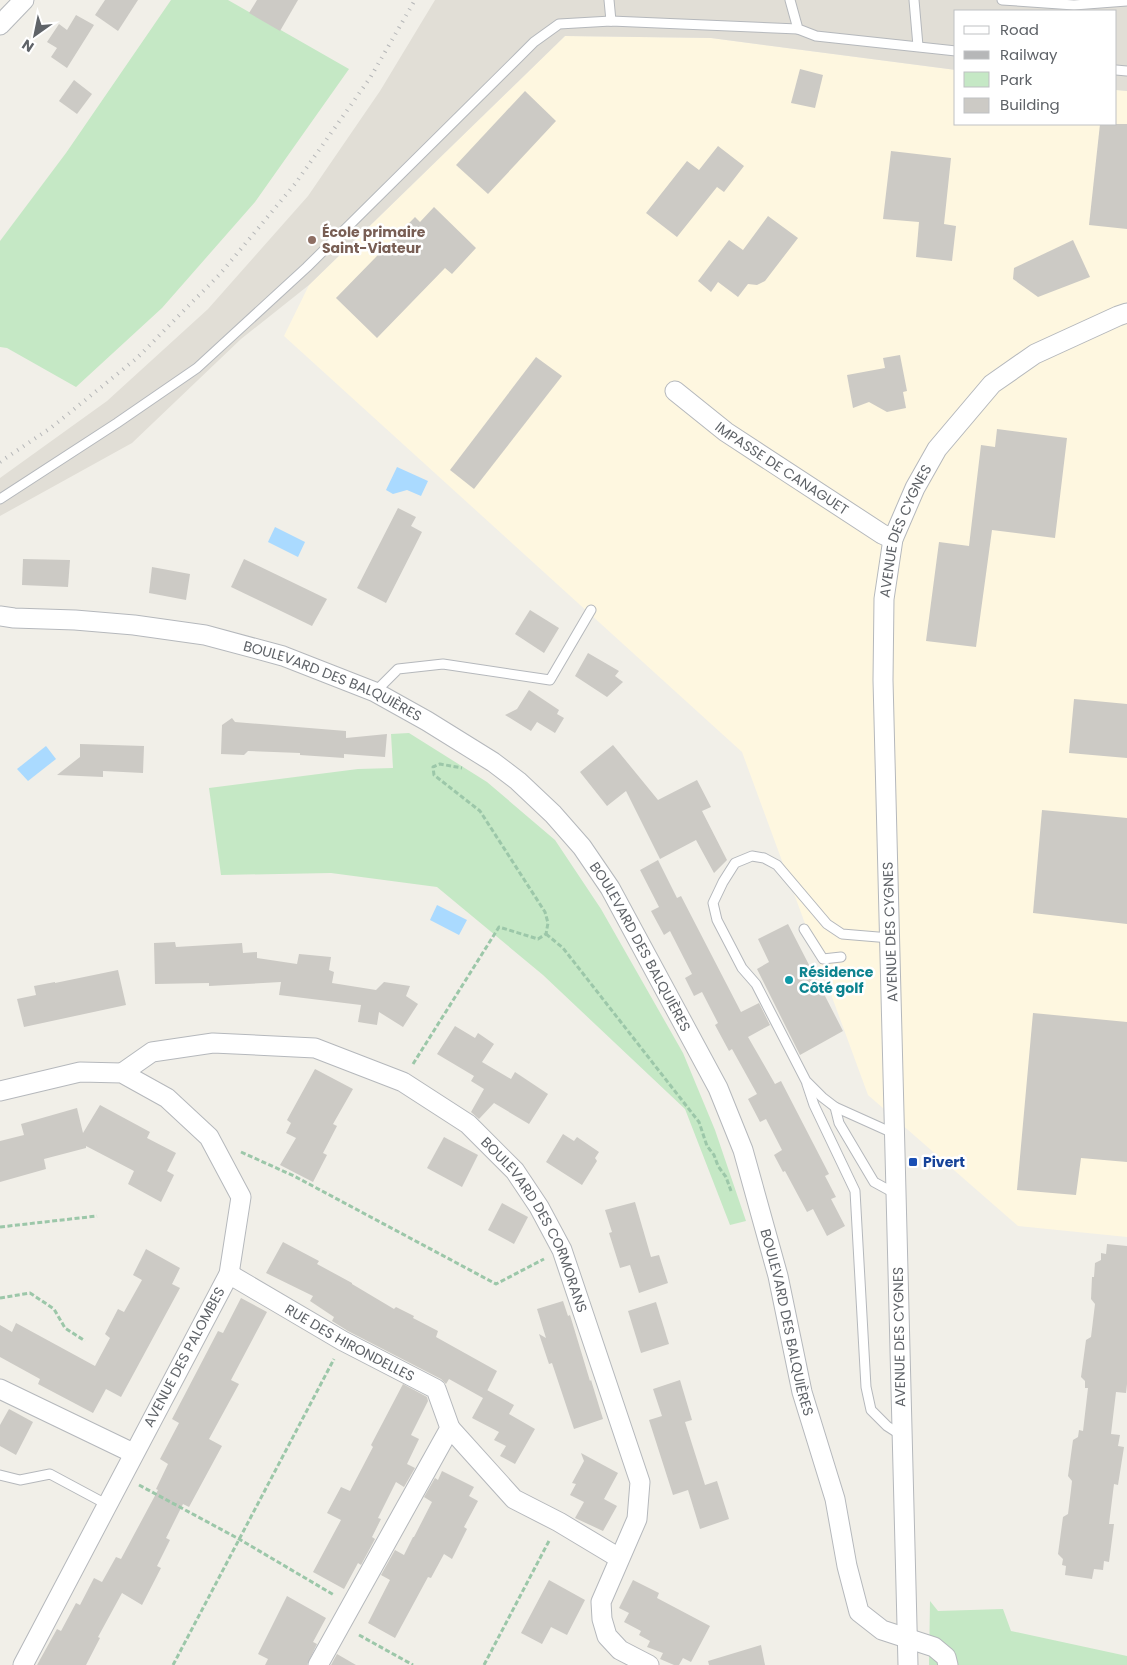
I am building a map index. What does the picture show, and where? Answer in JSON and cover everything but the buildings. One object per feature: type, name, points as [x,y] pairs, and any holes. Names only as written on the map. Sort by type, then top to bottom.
[{"type":"street","points":[[0,24],[24,0]]},
{"type":"street","name":"AVENUE DES CYGNES","points":[[908,1665],[909,1640],[883,680],[884,599],[893,539],[914,488],[937,449],[992,384],[1035,354],[1127,313]]},
{"type":"street","name":"IMPASSE DE CANAGUET","points":[[675,391],[726,432],[882,534],[893,539]]},
{"type":"street","name":"BOULEVARD DES BALQUIÈRES","points":[[0,616],[134,625],[204,635],[283,656],[375,692],[484,756],[518,781],[553,814],[582,846],[610,888],[718,1088],[743,1150],[778,1276],[802,1392],[835,1499],[847,1566],[859,1612],[882,1630],[934,1647],[946,1657],[948,1665]]},
{"type":"street","name":"BOULEVARD DES CORMORANS","points":[[122,1073],[152,1052],[213,1044],[315,1048],[403,1082],[468,1124],[515,1172],[539,1207],[562,1250],[640,1482],[637,1519],[601,1602],[602,1619],[607,1636],[620,1650],[648,1665]]},
{"type":"street","points":[[0,1091],[80,1072],[122,1073]]},
{"type":"street","name":"AVENUE DES PALOMBES","points":[[23,1665],[228,1274],[241,1196],[209,1137],[167,1098],[122,1073]]},
{"type":"street","name":"RUE DES HIRONDELLES","points":[[228,1274],[343,1340],[436,1389],[450,1428],[514,1499],[559,1522],[620,1558]]},
{"type":"street","points":[[0,1389],[133,1452]]},
{"type":"street","points":[[318,1665],[450,1428]]},
{"type":"lane","points":[[609,0],[611,21]]},
{"type":"lane","points":[[790,0],[798,29]]},
{"type":"lane","points":[[914,0],[918,46]]},
{"type":"lane","points":[[1002,0],[1074,8],[1127,1]]},
{"type":"lane","points":[[0,499],[118,423],[197,368],[307,268],[534,42],[559,24],[611,21],[798,29],[816,36],[954,51]]},
{"type":"lane","points":[[375,692],[398,669],[443,664],[550,680],[591,610]]},
{"type":"lane","points":[[890,938],[842,934],[827,924],[777,865],[764,858],[752,856],[735,864],[723,882],[713,903],[717,920],[742,968],[756,984],[806,1081],[814,1105],[855,1192],[866,1388],[871,1410],[886,1426],[902,1435]]},
{"type":"lane","points":[[804,929],[823,959],[841,957]]},
{"type":"lane","points":[[806,1081],[835,1107],[895,1134]]},
{"type":"lane","points":[[835,1107],[839,1123],[874,1182],[896,1194]]},
{"type":"lane","points":[[0,1475],[20,1480],[50,1474],[106,1504]]},
{"type":"path","points":[[403,1082],[499,926],[538,939],[546,934],[548,923],[545,912],[480,811],[434,775],[433,767],[440,764],[464,768]]},
{"type":"path","points":[[546,934],[563,948],[699,1122],[707,1146],[726,1177],[732,1194]]},
{"type":"path","points":[[209,1137],[294,1176],[496,1284],[562,1250]]},
{"type":"path","points":[[0,1227],[97,1216]]},
{"type":"path","points":[[0,1298],[30,1293],[54,1309],[65,1328],[85,1341]]},
{"type":"path","points":[[173,1665],[343,1340]]},
{"type":"path","points":[[122,1475],[239,1539],[352,1606]]},
{"type":"path","points":[[484,1665],[559,1522]]},
{"type":"path","points":[[340,1625],[413,1665]]},
{"type":"shaded area","name":"École primaire Saint-Viateur","points":[[435,0],[1127,0],[1127,91],[1117,90],[1117,10],[954,10],[954,70],[711,38],[565,36],[309,285],[241,339],[132,443],[0,516],[0,478],[107,401],[208,309],[308,196],[380,91]]},
{"type":"shaded area","points":[[565,36],[711,38],[954,70],[954,125],[1117,125],[1117,90],[1127,91],[1127,1237],[1018,1226],[868,1095],[742,752],[284,336],[309,285]]},
{"type":"green space","points":[[171,0],[228,0],[349,69],[255,202],[162,308],[76,387],[7,348],[0,347],[0,241],[66,153]]},
{"type":"green space","points":[[409,733],[487,782],[555,840],[601,909],[683,1053],[715,1130],[746,1221],[730,1225],[685,1109],[543,975],[437,887],[331,873],[221,875],[209,788],[358,769],[393,768],[391,734]]},
{"type":"green space","points":[[930,1601],[938,1611],[1003,1609],[1011,1631],[1127,1656],[1127,1665],[929,1665]]},
{"type":"water","points":[[397,467],[428,481],[421,496],[407,490],[393,494],[386,490]]},
{"type":"water","points":[[275,527],[305,542],[298,557],[268,542]]},
{"type":"water","points":[[46,746],[56,759],[28,781],[17,769]]},
{"type":"water","points":[[437,905],[467,920],[459,935],[430,920]]},
{"type":"railway","points":[[0,462],[52,427],[137,358],[220,274],[295,184],[370,78],[415,0]]},
{"type":"place","name":"École primaire Saint-Viateur","points":[[312,240]]},
{"type":"place","name":"Résidence Côté golf","points":[[789,980]]},
{"type":"place","name":"Pivert","points":[[913,1162]]}]
